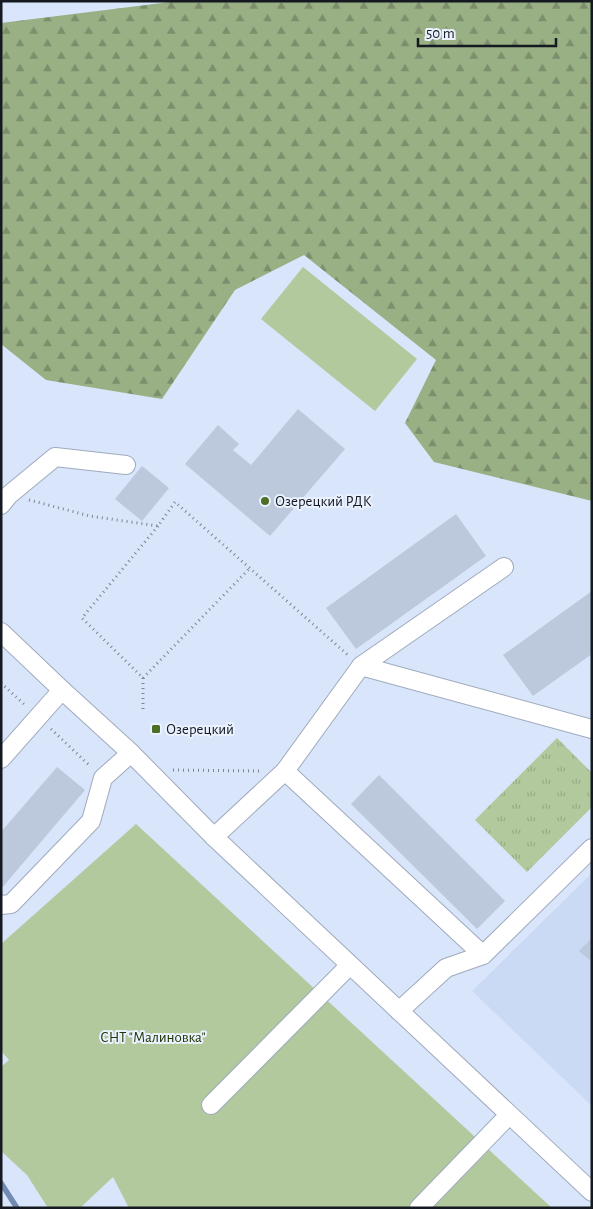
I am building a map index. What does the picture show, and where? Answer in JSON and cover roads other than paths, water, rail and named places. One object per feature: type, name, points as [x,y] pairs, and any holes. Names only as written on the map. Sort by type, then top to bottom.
[{"type":"street","points":[[5,500],[54,457],[126,465]]},
{"type":"street","points":[[214,836],[285,771],[361,666],[504,567]]},
{"type":"street","points":[[1,632],[131,753],[214,836],[350,965],[592,1192]]},
{"type":"street","points":[[361,666],[592,729]]},
{"type":"street","points":[[1,759],[62,690]]},
{"type":"street","points":[[1,905],[11,904],[91,821],[103,778],[131,753]]},
{"type":"street","points":[[285,771],[483,955]]},
{"type":"street","points":[[399,1011],[446,968],[483,955],[592,848]]},
{"type":"street","points":[[211,1105],[350,965]]},
{"type":"street","points":[[419,1208],[509,1115]]},
{"type":"waterway","points":[[1,1183],[17,1208]]},
{"type":"place","name":"Озерецкий РДК","points":[[265,501]]},
{"type":"place","name":"Озерецкий","points":[[156,729]]},
{"type":"park label","name":"СНТ \"Малиновка\"","points":[[153,1037]]}]
